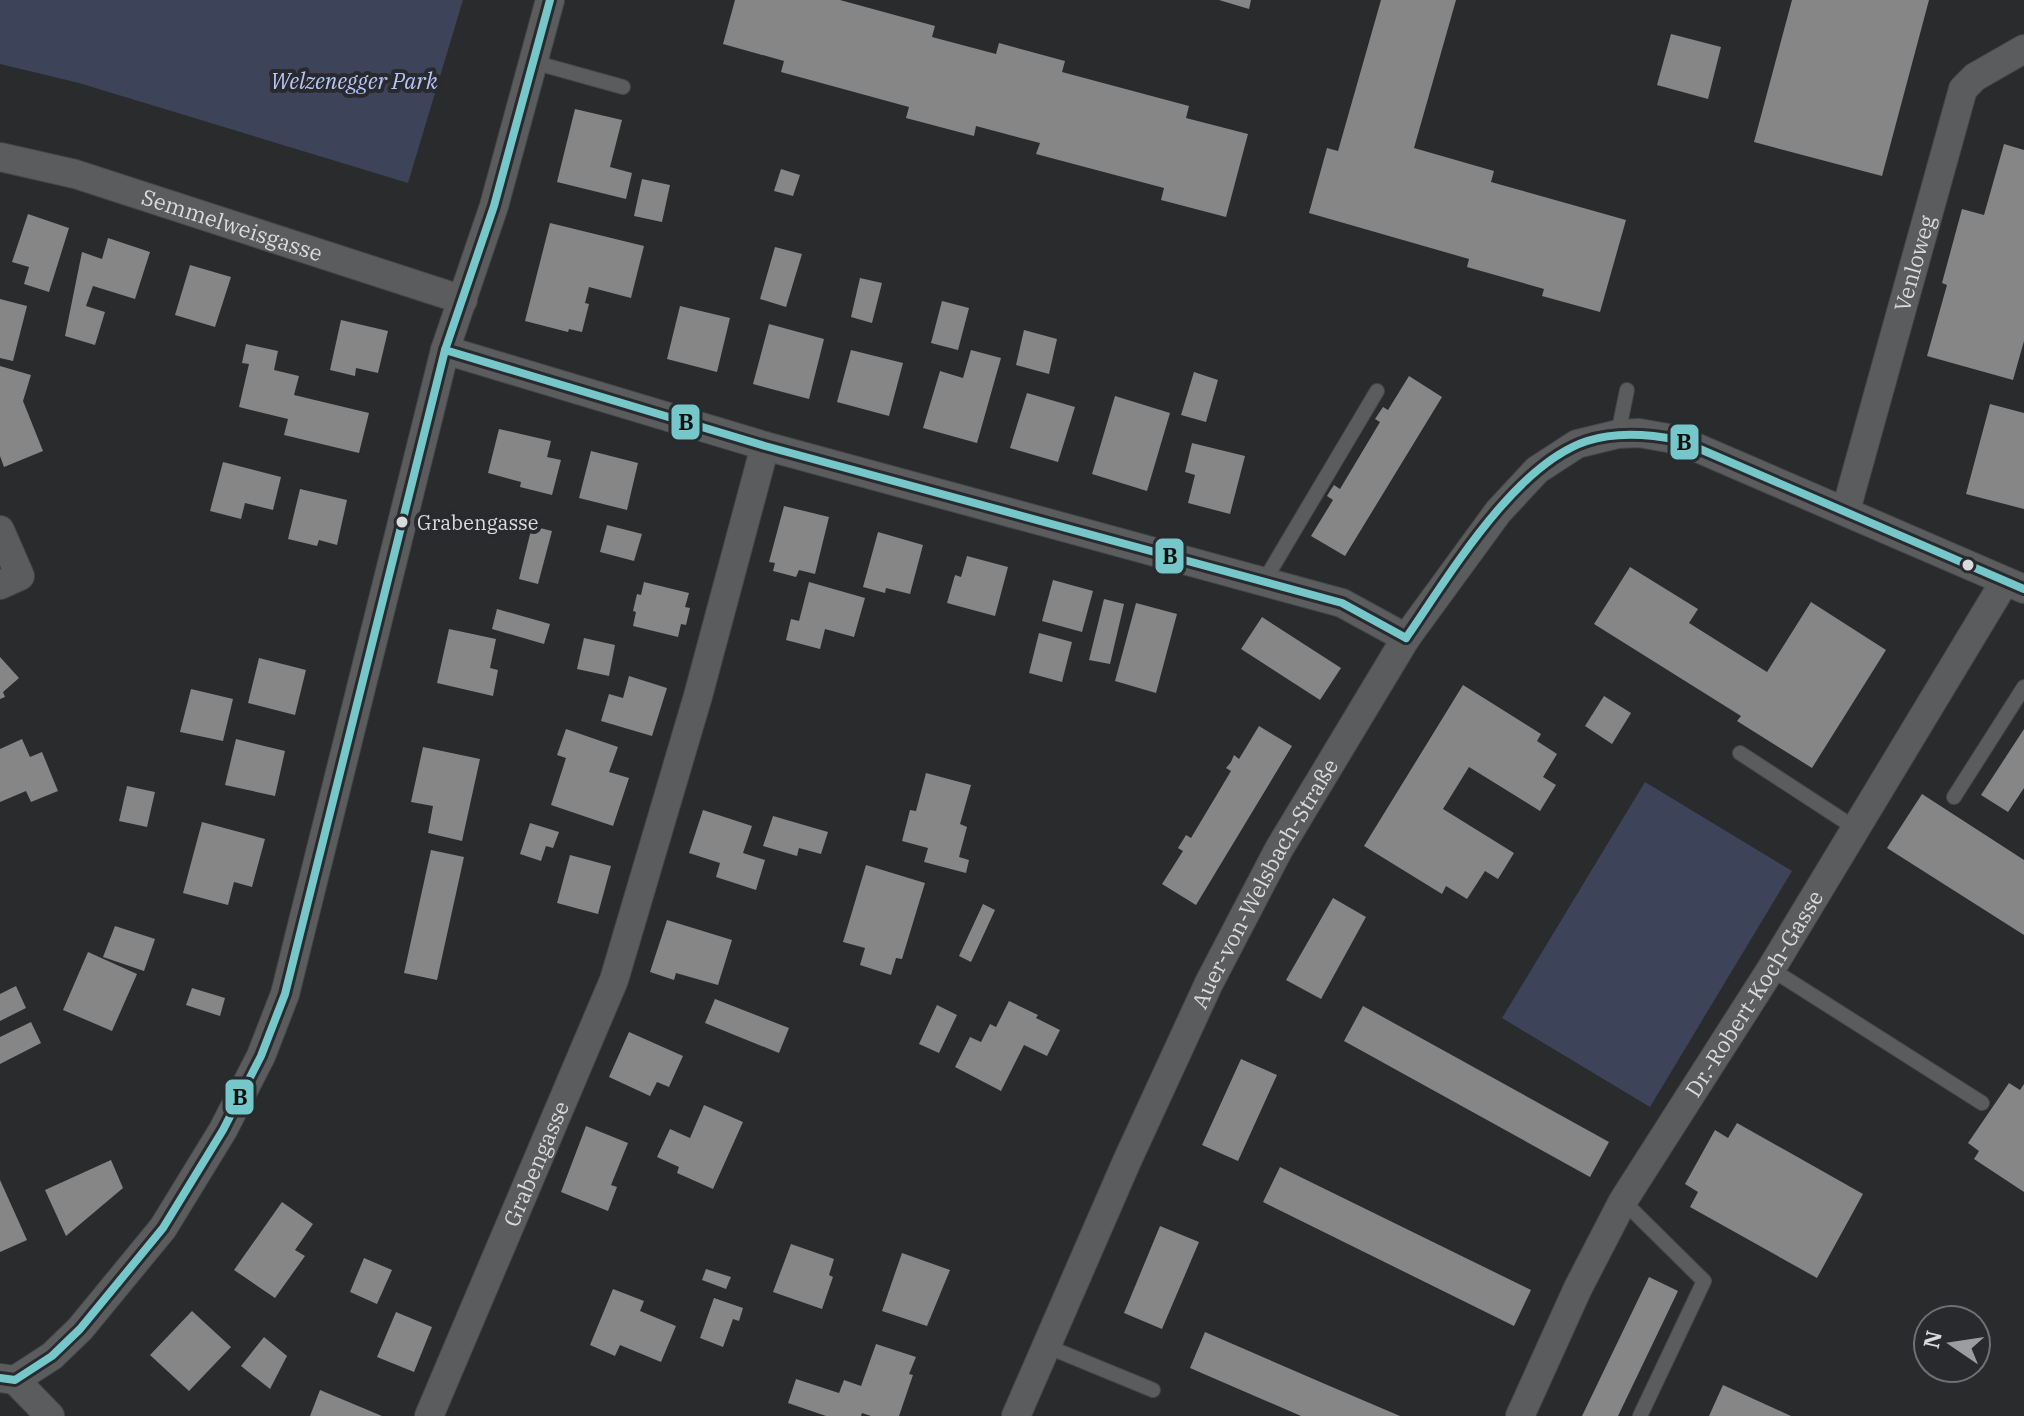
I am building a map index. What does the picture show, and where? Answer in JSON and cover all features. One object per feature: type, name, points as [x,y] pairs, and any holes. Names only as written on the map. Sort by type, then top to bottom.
[{"type":"street","points":[[50,1416],[8,1379],[52,1356],[80,1329],[163,1228],[223,1130],[261,1056],[285,994],[445,350],[494,206],[550,0]]},
{"type":"street","name":"Venloweg","points":[[1846,510],[1963,89],[1975,77],[2024,49]]},
{"type":"street","name":"Semmelweisgasse","points":[[0,157],[75,174],[463,300]]},
{"type":"street","points":[[445,350],[765,446],[1342,603],[1406,638]]},
{"type":"street","name":"Auer-von-Welsbach-Straße","points":[[1016,1416],[1127,1161],[1209,983],[1279,849],[1406,638],[1498,512],[1537,470],[1577,444],[1618,434],[1639,433],[1679,440],[2014,585]]},
{"type":"street","name":"Grabengasse","points":[[429,1416],[614,980],[698,696],[765,446]]},
{"type":"street","points":[[0,530],[20,576],[0,585]]},
{"type":"street","name":"Dr.-Robert-Koch-Gasse","points":[[1520,1416],[1578,1288],[1623,1201],[1771,969],[1855,828],[2014,585]]},
{"type":"lane","points":[[533,62],[623,87]]},
{"type":"lane","points":[[1618,434],[1627,390]]},
{"type":"lane","points":[[1263,583],[1377,391]]},
{"type":"lane","points":[[1954,797],[2024,687]]},
{"type":"lane","points":[[1740,753],[1855,828]]},
{"type":"lane","points":[[1771,969],[1982,1103]]},
{"type":"lane","points":[[1623,1201],[1704,1281],[1640,1416]]},
{"type":"lane","points":[[1046,1346],[1153,1390]]},
{"type":"green space","name":"Welzenegger Park","points":[[0,0],[463,0],[408,183],[79,83],[0,64]]},
{"type":"green space","points":[[1645,782],[1792,871],[1650,1107],[1502,1018]]},
{"type":"building","points":[[735,0],[840,0],[935,26],[932,37],[996,54],[999,43],[1065,61],[1062,72],[1189,106],[1186,118],[1248,134],[1226,217],[1161,200],[1164,188],[1036,154],[1040,143],[976,126],[974,136],[906,118],[909,107],[781,72],[784,61],[723,44]]},
{"type":"building","points":[[1219,0],[1251,0],[1249,9]]},
{"type":"building","points":[[1381,0],[1456,0],[1414,148],[1494,171],[1491,182],[1626,220],[1600,312],[1542,296],[1544,289],[1467,267],[1469,259],[1309,213],[1327,148],[1338,151]]},
{"type":"building","points":[[1792,0],[1929,0],[1882,176],[1754,142]]},
{"type":"building","points":[[1671,34],[1721,47],[1708,99],[1657,85]]},
{"type":"building","points":[[575,109],[622,120],[610,167],[632,173],[626,199],[557,182]]},
{"type":"building","points":[[2004,144],[2024,150],[2024,341],[2013,380],[1927,356],[1947,285],[1942,283],[1962,209],[1984,215]]},
{"type":"building","points":[[781,169],[800,175],[793,196],[774,191]]},
{"type":"building","points":[[642,179],[670,185],[662,222],[634,216]]},
{"type":"building","points":[[28,214],[69,228],[49,292],[24,284],[29,267],[12,262]]},
{"type":"building","points":[[550,223],[644,246],[631,298],[589,287],[585,303],[589,304],[582,332],[569,329],[568,332],[525,321]]},
{"type":"building","points":[[108,238],[150,252],[135,299],[93,286],[86,306],[105,312],[95,345],[65,336],[82,252],[102,259]]},
{"type":"building","points":[[775,247],[802,254],[786,307],[760,299]]},
{"type":"building","points":[[190,265],[231,277],[215,327],[175,315]]},
{"type":"building","points":[[860,278],[882,283],[872,323],[851,317]]},
{"type":"building","points":[[0,299],[27,306],[13,361],[0,358]]},
{"type":"building","points":[[942,301],[969,308],[958,350],[931,343]]},
{"type":"building","points":[[680,306],[730,318],[717,372],[667,359]]},
{"type":"building","points":[[341,320],[388,331],[378,373],[356,368],[355,376],[330,370]]},
{"type":"building","points":[[769,324],[824,339],[809,399],[753,384]]},
{"type":"building","points":[[1024,330],[1057,339],[1049,374],[1016,365]]},
{"type":"building","points":[[246,344],[278,351],[274,370],[299,376],[294,395],[369,413],[359,453],[284,435],[288,419],[239,407],[249,364],[242,363]]},
{"type":"building","points":[[851,350],[903,363],[889,416],[837,402]]},
{"type":"building","points":[[971,350],[1001,358],[977,443],[923,428],[940,371],[963,378]]},
{"type":"building","points":[[0,366],[31,375],[23,401],[43,451],[4,467],[0,456]]},
{"type":"building","points":[[1194,372],[1218,380],[1206,422],[1181,415]]},
{"type":"building","points":[[1409,376],[1442,397],[1345,556],[1311,536],[1333,500],[1327,496],[1330,491],[1334,485],[1340,489],[1380,422],[1375,419],[1383,407],[1388,410]]},
{"type":"building","points":[[1027,393],[1075,407],[1058,462],[1010,448]]},
{"type":"building","points":[[1115,396],[1170,413],[1147,491],[1092,474]]},
{"type":"building","points":[[1990,404],[2024,413],[2024,509],[1966,494]]},
{"type":"building","points":[[499,429],[551,441],[547,457],[561,460],[552,495],[520,487],[521,482],[488,473]]},
{"type":"building","points":[[1192,443],[1245,456],[1230,514],[1188,503],[1195,475],[1185,472]]},
{"type":"building","points":[[591,451],[638,463],[627,510],[579,498]]},
{"type":"building","points":[[223,462],[281,477],[273,510],[245,503],[241,519],[210,511]]},
{"type":"building","points":[[300,489],[347,500],[337,545],[319,540],[317,546],[288,539]]},
{"type":"building","points":[[784,506],[829,517],[815,574],[799,570],[796,577],[773,571],[775,563],[769,562]]},
{"type":"building","points":[[607,525],[642,534],[634,561],[600,552]]},
{"type":"building","points":[[532,526],[552,531],[538,584],[519,579]]},
{"type":"building","points":[[878,532],[923,545],[910,594],[886,588],[885,593],[863,587]]},
{"type":"building","points":[[967,556],[1008,567],[995,616],[947,603],[955,575],[961,577]]},
{"type":"building","points":[[1630,567],[1698,609],[1689,623],[1767,672],[1811,602],[1886,650],[1812,768],[1737,721],[1741,716],[1594,624]]},
{"type":"building","points":[[1053,580],[1093,591],[1082,632],[1042,621]]},
{"type":"building","points":[[644,582],[689,593],[685,607],[690,608],[686,625],[681,624],[678,637],[633,626],[637,594],[641,595]]},
{"type":"building","points":[[809,582],[865,598],[854,637],[825,629],[820,649],[786,640],[791,619],[799,621]]},
{"type":"building","points":[[1104,599],[1124,604],[1110,664],[1089,660]]},
{"type":"building","points":[[1136,603],[1177,614],[1156,693],[1115,681]]},
{"type":"building","points":[[497,609],[550,624],[544,644],[492,629]]},
{"type":"building","points":[[1262,617],[1341,668],[1320,700],[1241,649]]},
{"type":"building","points":[[449,629],[496,639],[490,668],[498,670],[493,696],[437,683]]},
{"type":"building","points":[[1039,633],[1072,642],[1062,682],[1029,673]]},
{"type":"building","points":[[584,638],[615,645],[609,676],[577,669]]},
{"type":"building","points":[[0,657],[19,678],[3,692],[5,697],[0,699]]},
{"type":"building","points":[[259,658],[306,670],[295,715],[248,703]]},
{"type":"building","points":[[629,676],[667,688],[652,736],[601,721],[609,694],[623,698]]},
{"type":"building","points":[[1463,685],[1541,734],[1537,741],[1557,754],[1543,777],[1556,785],[1540,811],[1469,767],[1443,809],[1514,853],[1498,879],[1485,871],[1467,899],[1446,886],[1442,894],[1364,846]]},
{"type":"building","points":[[191,689],[233,699],[223,741],[180,732]]},
{"type":"building","points":[[1604,696],[1631,713],[1612,744],[1585,726]]},
{"type":"building","points":[[1259,726],[1292,746],[1196,905],[1162,884],[1183,851],[1178,848],[1186,835],[1191,838],[1231,771],[1226,768],[1234,755],[1239,759]]},
{"type":"building","points":[[566,729],[618,747],[609,772],[629,778],[613,826],[551,805],[566,758],[557,755]]},
{"type":"building","points":[[2024,729],[2024,788],[2008,812],[1981,795]]},
{"type":"building","points":[[22,739],[30,757],[42,752],[58,791],[31,802],[26,791],[0,802],[0,749]]},
{"type":"building","points":[[236,739],[285,751],[275,796],[225,785]]},
{"type":"building","points":[[423,747],[480,759],[462,841],[428,833],[433,806],[411,802]]},
{"type":"building","points":[[926,773],[971,785],[960,824],[967,827],[959,857],[969,860],[966,873],[924,862],[928,848],[902,841],[910,810],[916,811]]},
{"type":"building","points":[[127,786],[155,792],[147,827],[119,821]]},
{"type":"building","points":[[1922,794],[2024,860],[2024,935],[1887,848]]},
{"type":"building","points":[[703,810],[752,826],[743,853],[765,860],[756,890],[716,877],[720,863],[689,853]]},
{"type":"building","points":[[773,816],[828,832],[821,854],[799,848],[797,856],[763,846]]},
{"type":"building","points":[[202,822],[265,839],[252,887],[234,882],[228,905],[183,893]]},
{"type":"building","points":[[530,823],[559,832],[553,848],[546,846],[541,861],[520,854]]},
{"type":"building","points":[[431,850],[464,857],[437,980],[404,973]]},
{"type":"building","points":[[570,855],[611,866],[598,914],[557,903]]},
{"type":"building","points":[[866,865],[925,883],[902,959],[896,958],[891,975],[860,965],[865,948],[843,942]]},
{"type":"building","points":[[1333,898],[1366,917],[1321,999],[1286,980]]},
{"type":"building","points":[[983,904],[995,910],[971,962],[959,956]]},
{"type":"building","points":[[667,920],[732,940],[718,985],[676,973],[674,980],[650,972]]},
{"type":"building","points":[[115,926],[155,939],[144,971],[103,957]]},
{"type":"building","points":[[88,952],[137,974],[112,1031],[63,1010]]},
{"type":"building","points":[[16,986],[26,1008],[0,1021],[0,994]]},
{"type":"building","points":[[192,988],[225,998],[220,1016],[186,1005]]},
{"type":"building","points":[[715,999],[789,1028],[779,1053],[705,1023]]},
{"type":"building","points":[[1009,1001],[1060,1030],[1047,1056],[1024,1045],[1001,1091],[955,1067],[970,1037],[981,1042],[990,1024],[996,1027]]},
{"type":"building","points":[[937,1005],[957,1015],[939,1053],[919,1044]]},
{"type":"building","points":[[1363,1006],[1609,1142],[1590,1177],[1344,1041]]},
{"type":"building","points":[[31,1022],[41,1043],[0,1064],[0,1037]]},
{"type":"building","points":[[629,1032],[683,1056],[669,1087],[657,1082],[650,1096],[609,1077]]},
{"type":"building","points":[[1241,1059],[1277,1075],[1238,1161],[1202,1145]]},
{"type":"building","points":[[2009,1083],[2020,1090],[2024,1084],[2024,1192],[1974,1159],[1979,1151],[1968,1143]]},
{"type":"building","points":[[704,1105],[743,1122],[713,1189],[677,1173],[679,1167],[657,1157],[670,1129],[690,1138]]},
{"type":"building","points":[[1737,1123],[1863,1194],[1817,1278],[1690,1207],[1698,1192],[1685,1184],[1715,1130],[1728,1138]]},
{"type":"building","points":[[586,1126],[628,1143],[611,1185],[617,1187],[608,1211],[561,1192]]},
{"type":"building","points":[[111,1160],[123,1188],[66,1236],[45,1190]]},
{"type":"building","points":[[1280,1167],[1531,1290],[1514,1326],[1263,1202]]},
{"type":"building","points":[[0,1180],[27,1240],[0,1252]]},
{"type":"building","points":[[282,1202],[313,1224],[295,1250],[305,1256],[275,1298],[234,1270]]},
{"type":"building","points":[[1160,1226],[1199,1242],[1162,1329],[1124,1313]]},
{"type":"building","points":[[791,1244],[834,1259],[829,1275],[833,1277],[822,1309],[773,1292]]},
{"type":"building","points":[[902,1253],[950,1270],[927,1326],[882,1311]]},
{"type":"building","points":[[364,1258],[392,1270],[377,1304],[350,1292]]},
{"type":"building","points":[[706,1269],[731,1277],[726,1289],[702,1280]]},
{"type":"building","points":[[1649,1277],[1678,1291],[1618,1416],[1582,1416]]},
{"type":"building","points":[[613,1289],[644,1301],[640,1311],[676,1326],[661,1362],[620,1345],[615,1356],[590,1345]]},
{"type":"building","points":[[714,1298],[743,1308],[739,1321],[733,1319],[723,1347],[700,1338]]},
{"type":"building","points":[[192,1311],[231,1347],[189,1391],[150,1355]]},
{"type":"building","points":[[396,1312],[432,1327],[414,1372],[377,1357]]},
{"type":"building","points":[[1205,1332],[1400,1416],[1301,1416],[1190,1368]]},
{"type":"building","points":[[264,1337],[287,1356],[270,1389],[241,1366]]},
{"type":"building","points":[[876,1344],[916,1357],[899,1416],[862,1413],[861,1416],[826,1416],[788,1403],[796,1379],[839,1393],[844,1380],[861,1386]]},
{"type":"building","points":[[1723,1385],[1791,1416],[1709,1416]]},
{"type":"building","points":[[320,1390],[382,1416],[310,1416]]},
{"type":"transit line","name":"B","points":[[0,1378],[15,1380],[52,1356],[80,1329],[163,1228],[223,1130],[261,1056],[285,994],[445,350],[494,206],[550,0]]},
{"type":"transit line","name":"B","points":[[445,350],[765,446],[1342,603],[1406,638]]},
{"type":"transit line","name":"B","points":[[1406,638],[1485,525],[1534,473],[1560,454],[1587,441],[1621,435],[1679,440],[2024,589]]},
{"type":"place","name":"Grabengasse","points":[[402,522]]}]
